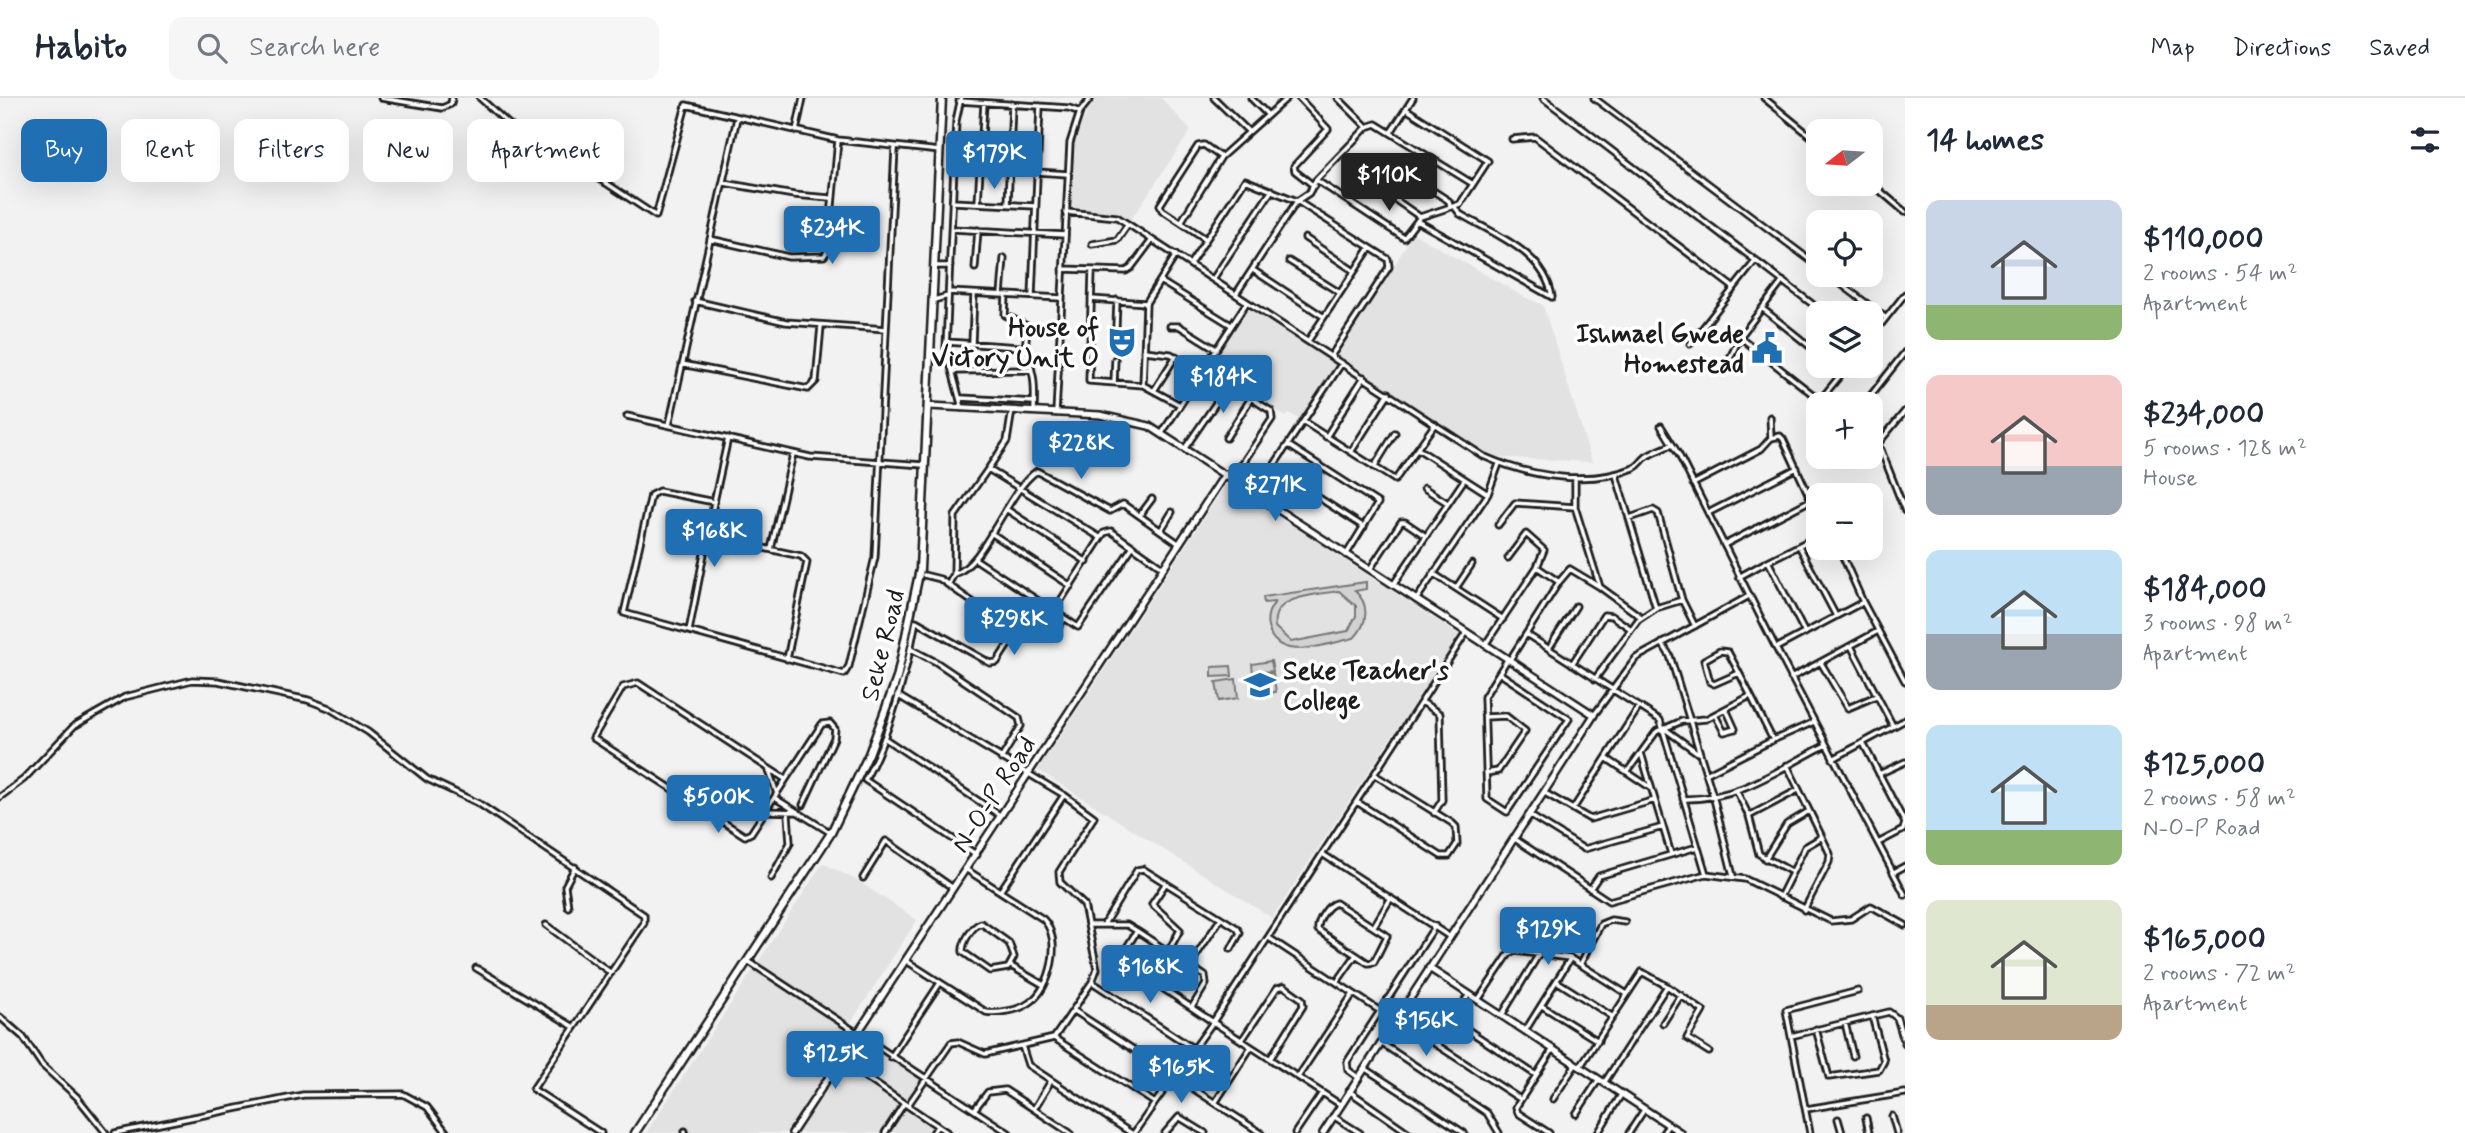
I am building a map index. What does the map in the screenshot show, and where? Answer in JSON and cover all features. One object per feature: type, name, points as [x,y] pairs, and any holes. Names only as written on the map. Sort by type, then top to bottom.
[{"type":"main road","name":"Seke Road","points":[[635,1133],[831,833],[878,732],[908,635],[920,569],[942,98]]},
{"type":"street","points":[[381,98],[442,107],[451,104],[453,98]]},
{"type":"street","points":[[480,98],[524,139],[606,183],[656,216],[686,105],[838,140],[940,151]]},
{"type":"street","points":[[796,131],[803,98]]},
{"type":"street","points":[[1023,105],[1024,98]]},
{"type":"street","points":[[1056,413],[1070,143],[1080,112],[1091,98]]},
{"type":"street","points":[[1214,98],[1248,131]]},
{"type":"street","points":[[1251,98],[1267,114]]},
{"type":"street","points":[[1181,222],[1221,157],[1287,98]]},
{"type":"street","points":[[1299,98],[1328,129],[1294,166],[1295,171],[1314,186]]},
{"type":"street","points":[[1338,98],[1367,127]]},
{"type":"street","points":[[1391,132],[1413,98]]},
{"type":"street","points":[[1543,98],[1809,301]]},
{"type":"street","points":[[1594,98],[1806,257]]},
{"type":"street","points":[[1764,98],[1806,132]]},
{"type":"street","points":[[962,408],[947,342],[952,202],[960,100],[1080,112]]},
{"type":"street","points":[[978,202],[984,103]]},
{"type":"street","points":[[1008,204],[1012,104]]},
{"type":"street","points":[[1032,296],[1040,106]]},
{"type":"street","points":[[1316,180],[1400,237],[1408,236],[1419,219],[1460,204],[1488,161],[1406,109]]},
{"type":"street","points":[[670,425],[737,118]]},
{"type":"street","points":[[1237,294],[1297,201],[1367,127],[1381,124],[1385,132],[1391,132],[1473,184]]},
{"type":"street","points":[[1512,139],[1535,137],[1734,288]]},
{"type":"street","points":[[710,239],[789,257],[824,256],[828,250],[838,140]]},
{"type":"street","points":[[1206,239],[1162,210],[1161,203],[1198,146],[1204,145],[1221,157]]},
{"type":"street","points":[[714,502],[659,491],[651,495],[624,613],[841,674],[848,670],[875,557],[895,148]]},
{"type":"street","points":[[1353,170],[1419,219],[1552,297],[1531,256],[1460,215],[1449,201],[1388,162]]},
{"type":"street","points":[[1037,172],[1068,174]]},
{"type":"street","points":[[1190,264],[1243,181],[1249,180],[1297,201],[1388,259],[1390,264],[1331,356]]},
{"type":"street","points":[[724,183],[794,195],[831,198]]},
{"type":"street","points":[[1213,279],[1272,190]]},
{"type":"street","points":[[1883,193],[1905,212]]},
{"type":"street","points":[[952,202],[1035,206]]},
{"type":"street","points":[[1066,212],[1112,216],[1128,224],[1483,456],[1500,463],[1575,479],[1615,474],[1638,466],[1644,458],[1671,445]]},
{"type":"street","points":[[1092,244],[1117,240],[1128,224]]},
{"type":"street","points":[[952,229],[1065,234]]},
{"type":"street","points":[[975,268],[978,230]]},
{"type":"street","points":[[1306,238],[1354,271]]},
{"type":"street","points":[[1063,269],[1121,272],[1132,268],[1153,240]]},
{"type":"street","points":[[1308,341],[1370,248]]},
{"type":"street","points":[[1143,385],[1146,303],[1176,254]]},
{"type":"street","points":[[1004,258],[1003,295],[1006,315],[1027,326],[1025,352],[1035,381],[1034,412]]},
{"type":"street","points":[[1689,344],[1756,260]]},
{"type":"street","points":[[1289,261],[1340,293]]},
{"type":"street","points":[[935,265],[950,266]]},
{"type":"street","points":[[1252,270],[1324,317]]},
{"type":"street","points":[[1091,271],[1087,379],[1092,382],[1143,385],[1155,389],[1180,405]]},
{"type":"street","points":[[1160,281],[1231,325]]},
{"type":"street","points":[[1727,363],[1740,337],[1783,281]]},
{"type":"street","points":[[1845,287],[1886,318]]},
{"type":"street","points":[[933,300],[949,294],[1061,298]]},
{"type":"street","points":[[972,343],[974,294]]},
{"type":"street","points":[[1883,322],[1905,294]]},
{"type":"street","points":[[1091,299],[1146,303]]},
{"type":"street","points":[[1116,327],[1117,300]]},
{"type":"street","points":[[695,301],[786,323],[887,329]]},
{"type":"street","points":[[1163,433],[1247,302]]},
{"type":"street","points":[[1763,309],[1806,343]]},
{"type":"street","points":[[682,363],[808,389],[816,381],[821,326]]},
{"type":"street","points":[[1170,326],[1179,326],[1216,349]]},
{"type":"street","points":[[1740,337],[1810,392]]},
{"type":"street","points":[[947,342],[1016,345],[1025,352]]},
{"type":"street","points":[[1144,351],[1176,356],[1200,373]]},
{"type":"street","points":[[1873,392],[1905,352]]},
{"type":"street","points":[[1155,389],[1176,356]]},
{"type":"street","points":[[1115,359],[1115,383]]},
{"type":"street","points":[[1255,494],[1342,363]]},
{"type":"street","points":[[954,371],[1031,370]]},
{"type":"street","points":[[1326,437],[1364,377]]},
{"type":"street","points":[[1827,392],[1838,378]]},
{"type":"street","points":[[1185,448],[1228,384],[1251,398],[1273,416],[1232,479]]},
{"type":"street","points":[[1350,452],[1389,393]]},
{"type":"street","points":[[961,398],[1034,402]]},
{"type":"street","points":[[1226,438],[1251,398]]},
{"type":"street","points":[[929,406],[1110,416],[1137,422],[1163,433],[1466,634],[1594,715]]},
{"type":"street","points":[[948,585],[954,574],[955,516],[1007,441],[1012,410]]},
{"type":"street","points":[[1883,438],[1905,411]]},
{"type":"street","points":[[627,416],[793,454],[926,466]]},
{"type":"street","points":[[1770,417],[1771,438]]},
{"type":"street","points":[[1304,422],[1397,479],[1435,424]]},
{"type":"street","points":[[1661,426],[1905,895]]},
{"type":"street","points":[[1374,467],[1395,433]]},
{"type":"street","points":[[1693,484],[1761,449],[1771,438],[1780,436],[1783,439],[1811,499],[1724,545]]},
{"type":"street","points":[[690,631],[728,438]]},
{"type":"street","points":[[1289,445],[1376,501],[1378,506],[1346,555]]},
{"type":"street","points":[[1418,449],[1488,494]]},
{"type":"street","points":[[771,549],[793,454]]},
{"type":"street","points":[[1883,459],[1905,511]]},
{"type":"street","points":[[1416,600],[1488,494],[1500,463]]},
{"type":"street","points":[[1273,467],[1364,527]]},
{"type":"street","points":[[1708,513],[1797,468]]},
{"type":"street","points":[[988,469],[1101,538]]},
{"type":"street","points":[[954,574],[963,572],[975,558],[1020,488],[1035,472],[1040,471],[1110,511],[1123,504],[1178,543]]},
{"type":"street","name":"N-O-P Road","points":[[792,1133],[855,1033],[977,855],[1162,566],[1225,474]]},
{"type":"street","points":[[1615,474],[1656,608]]},
{"type":"street","points":[[1575,479],[1575,507],[1601,587]]},
{"type":"street","points":[[1393,585],[1446,502],[1464,480]]},
{"type":"street","points":[[1424,488],[1446,502]]},
{"type":"street","points":[[1140,515],[1152,499]]},
{"type":"street","points":[[1498,525],[1515,503],[1575,507]]},
{"type":"street","points":[[1006,509],[1087,562]]},
{"type":"street","points":[[1630,518],[1653,510],[1658,513],[1682,600],[1695,626]]},
{"type":"street","points":[[1161,530],[1172,512]]},
{"type":"street","points":[[1370,569],[1401,522],[1424,535]]},
{"type":"street","points":[[1054,611],[1101,538],[1111,531],[1162,566]]},
{"type":"street","points":[[991,533],[1072,586]]},
{"type":"street","points":[[1485,645],[1537,567],[1544,550],[1530,535],[1522,536],[1508,558]]},
{"type":"street","points":[[707,536],[801,556],[807,562],[787,659]]},
{"type":"street","points":[[1739,577],[1806,542]]},
{"type":"street","points":[[1799,545],[1836,616]]},
{"type":"street","points":[[975,558],[1078,627],[1133,546]]},
{"type":"street","points":[[1844,560],[1863,602],[1905,681]]},
{"type":"street","points":[[1768,561],[1805,633]]},
{"type":"street","points":[[1456,588],[1472,564]]},
{"type":"street","points":[[1537,567],[1559,582]]},
{"type":"street","points":[[1499,673],[1569,719],[1507,812],[1487,799],[1485,697],[1499,673],[1559,582],[1570,569],[1601,587],[1641,617]]},
{"type":"street","points":[[1434,573],[1503,619]]},
{"type":"street","points":[[923,575],[940,579],[1012,630],[1013,637],[997,662],[990,663],[916,621],[911,649],[884,737],[865,780],[977,855]]},
{"type":"street","points":[[1322,1133],[1531,816],[1594,715],[1636,658],[1749,596]]},
{"type":"street","points":[[1595,679],[1641,617],[1656,608],[1682,600]]},
{"type":"street","points":[[1776,648],[1863,602]]},
{"type":"street","points":[[1549,648],[1576,606]]},
{"type":"street","points":[[1572,664],[1604,615],[1612,616],[1630,629]]},
{"type":"street","points":[[1053,635],[1064,619]]},
{"type":"street","points":[[1791,678],[1878,631]]},
{"type":"street","points":[[1021,1046],[1028,1065],[1132,1133],[1194,1049],[1269,939],[1466,634]]},
{"type":"street","points":[[1526,634],[1660,720],[1706,874]]},
{"type":"street","points":[[1662,643],[1671,656],[1714,799],[1732,876]]},
{"type":"street","points":[[1851,646],[1893,726]]},
{"type":"street","points":[[911,649],[936,662],[1020,718],[1021,726],[1001,759]]},
{"type":"street","points":[[1739,673],[1714,684],[1710,682],[1704,660],[1725,650],[1739,673],[1773,740]]},
{"type":"street","points":[[1821,663],[1848,708],[1876,696]]},
{"type":"street","points":[[0,797],[24,779],[74,726],[125,697],[192,680],[218,681],[308,700],[329,708],[368,732],[427,779],[478,803],[643,915],[644,923],[533,1089],[601,1133]]},
{"type":"street","points":[[785,779],[633,682],[623,687],[593,738],[742,835],[749,835],[822,724],[833,726],[834,738],[803,805]]},
{"type":"street","points":[[885,1133],[951,1043],[958,1042],[985,1054],[1054,1038],[1092,982],[1097,969],[1090,925],[1083,902],[1060,882],[1059,872],[1094,815],[897,695]]},
{"type":"street","points":[[1627,772],[1656,732],[1715,715],[1751,696]]},
{"type":"street","points":[[1422,702],[1440,714],[1442,800],[1434,813]]},
{"type":"street","points":[[1573,809],[1639,707]]},
{"type":"street","points":[[1715,715],[1724,732],[1735,729],[1726,709]]},
{"type":"street","points":[[1485,717],[1506,716],[1525,731],[1498,771],[1486,773]]},
{"type":"street","points":[[1833,759],[1905,720]]},
{"type":"street","points":[[1706,774],[1814,722]]},
{"type":"street","points":[[1663,729],[1670,730],[1700,755]]},
{"type":"street","points":[[884,737],[1001,816]]},
{"type":"street","points":[[1863,743],[1905,823],[1903,830],[1878,842]]},
{"type":"street","points":[[1684,799],[1714,799],[1737,792],[1826,745]]},
{"type":"street","points":[[1641,752],[1671,854]]},
{"type":"street","points":[[1606,758],[1651,788]]},
{"type":"street","points":[[1879,775],[1905,762]]},
{"type":"street","points":[[1787,765],[1830,853],[1829,862],[1804,909]]},
{"type":"street","points":[[768,768],[776,796],[831,833]]},
{"type":"street","points":[[1357,802],[1446,858],[1457,845],[1456,827],[1375,775]]},
{"type":"street","points":[[1749,816],[1798,790]]},
{"type":"street","points":[[1737,792],[1749,816],[1759,854],[1793,872]]},
{"type":"street","points":[[1545,793],[1590,819],[1655,800]]},
{"type":"street","points":[[1001,890],[1064,795]]},
{"type":"street","points":[[765,811],[788,814],[797,812]]},
{"type":"street","points":[[1765,859],[1787,824],[1809,811]]},
{"type":"street","points":[[771,878],[790,843],[788,814]]},
{"type":"street","points":[[1531,816],[1584,849],[1662,827]]},
{"type":"street","points":[[1780,897],[1805,847],[1822,837]]},
{"type":"street","points":[[1515,839],[1590,889],[1615,901],[1706,874],[1732,876],[1825,919],[1839,920],[1858,916],[1871,906],[1905,925]]},
{"type":"street","points":[[863,878],[886,841],[953,888]]},
{"type":"street","points":[[1590,889],[1600,876],[1697,847]]},
{"type":"street","points":[[1324,855],[1450,937]]},
{"type":"street","points":[[1894,872],[1905,866]]},
{"type":"street","points":[[568,907],[565,886],[575,867]]},
{"type":"street","points":[[1104,924],[1137,870],[1143,869],[1240,932],[1231,948]]},
{"type":"street","points":[[905,960],[981,1010],[991,1013],[1029,1003],[1055,962],[1050,927],[1044,919],[967,870]]},
{"type":"street","points":[[1166,883],[1152,904],[1180,930],[1168,952]]},
{"type":"street","points":[[1374,926],[1391,898]]},
{"type":"street","points":[[1336,903],[1374,926],[1387,938],[1374,962],[1368,963],[1318,930],[1318,923],[1330,905],[1336,903]]},
{"type":"street","points":[[1190,965],[1221,918]]},
{"type":"street","points":[[1581,963],[1601,924],[1611,920],[1625,922]]},
{"type":"street","points":[[1011,966],[1014,953],[1009,943],[986,923],[976,925],[963,953],[990,971],[1011,966],[1042,984]]},
{"type":"street","points":[[546,925],[611,972]]},
{"type":"street","points":[[1090,925],[1127,925],[1190,965],[1207,981],[1192,1007]]},
{"type":"street","points":[[1359,1078],[1348,1070],[1347,1062],[1435,926]]},
{"type":"street","points":[[1137,931],[1122,955],[1122,961],[1341,1105]]},
{"type":"street","points":[[1269,939],[1380,1011]]},
{"type":"street","points":[[1478,1000],[1511,951],[1570,958],[1627,994]]},
{"type":"street","points":[[1502,1015],[1539,954]]},
{"type":"street","points":[[1337,982],[1356,955]]},
{"type":"street","points":[[1525,1031],[1558,982],[1570,958]]},
{"type":"street","points":[[748,961],[1009,1133]]},
{"type":"street","points":[[476,968],[574,1027]]},
{"type":"street","points":[[1429,968],[1681,1133]]},
{"type":"street","points":[[1553,1099],[1598,1041],[1642,972],[1703,1011],[1687,1038],[1709,1052]]},
{"type":"street","points":[[1092,982],[1194,1049]]},
{"type":"street","points":[[1558,982],[1614,1017]]},
{"type":"street","points":[[891,1057],[940,983]]},
{"type":"street","points":[[1242,1040],[1277,988],[1284,986],[1302,999],[1303,1006],[1270,1059]]},
{"type":"street","points":[[1576,1115],[1667,986]]},
{"type":"street","points":[[1810,1133],[1786,1010],[1858,992]]},
{"type":"street","points":[[1298,1077],[1353,993]]},
{"type":"street","points":[[1438,1044],[1469,994]]},
{"type":"street","points":[[1663,1023],[1681,995]]},
{"type":"street","points":[[1542,1006],[1598,1041]]},
{"type":"street","points":[[1073,1010],[1261,1133]]},
{"type":"street","points":[[1791,1036],[1889,1012],[1894,1015],[1905,1044]]},
{"type":"street","points":[[1816,1029],[1829,1077],[1878,1070],[1884,1062],[1872,1016]]},
{"type":"street","points":[[0,1017],[23,1037],[42,1065],[77,1097],[106,1133]]},
{"type":"street","points":[[1397,1018],[1520,1099]]},
{"type":"street","points":[[1453,1020],[1536,1075]]},
{"type":"street","points":[[1845,1023],[1853,1056]]},
{"type":"street","points":[[1054,1038],[1155,1103]]},
{"type":"street","points":[[1381,1043],[1487,1113],[1499,1133]]},
{"type":"street","points":[[1215,1103],[1251,1047]]},
{"type":"street","points":[[1549,1133],[1518,1113],[1516,1107],[1553,1049]]},
{"type":"street","points":[[839,1059],[948,1133]]},
{"type":"street","points":[[1365,1068],[1464,1133]]},
{"type":"street","points":[[1034,1109],[1051,1081]]},
{"type":"street","points":[[974,1110],[988,1092],[1004,1090],[1070,1133]]},
{"type":"street","points":[[1349,1091],[1409,1133]]},
{"type":"street","points":[[1295,1133],[1322,1093]]},
{"type":"street","points":[[1806,1109],[1905,1093]]},
{"type":"street","points":[[115,1133],[303,1095],[403,1094],[427,1107],[447,1133]]},
{"type":"street","points":[[1598,1133],[1621,1094]]},
{"type":"street","points":[[1629,1133],[1644,1110]]},
{"type":"street","points":[[1333,1116],[1360,1133]]},
{"type":"street","points":[[1892,1116],[1897,1133]]},
{"type":"street","points":[[1165,1133],[1179,1117],[1205,1133]]},
{"type":"street","points":[[1866,1118],[1869,1133]]},
{"type":"street","points":[[1838,1119],[1842,1133]]},
{"type":"street","points":[[1663,1133],[1668,1125]]},
{"type":"street","points":[[933,1133],[937,1126]]},
{"type":"shaded area","points":[[1098,98],[1161,98],[1191,130],[1130,221],[1114,212],[1071,209],[1069,201],[1074,142],[1089,108]]},
{"type":"shaded area","points":[[1413,233],[1526,298],[1543,305],[1592,462],[1487,457],[1331,358],[1381,289]]},
{"type":"shaded area","points":[[1241,303],[1338,366],[1302,421],[1289,413],[1286,417],[1203,362]]},
{"type":"shaded area","name":"Seke Teacher's College","points":[[1230,485],[1459,635],[1272,918],[1038,770],[1225,486]]},
{"type":"shaded area","points":[[1366,582],[1366,589],[1355,591],[1363,602],[1365,614],[1362,627],[1354,638],[1305,649],[1282,645],[1273,639],[1267,620],[1275,602],[1264,603],[1263,597]],"holes":[[[1339,591],[1356,606],[1356,616],[1348,631],[1291,642],[1275,627],[1275,616],[1280,608],[1297,598]]]},
{"type":"shaded area","points":[[1271,661],[1273,671],[1253,673],[1252,664]]},
{"type":"shaded area","points":[[1231,666],[1232,676],[1212,677],[1212,667]]},
{"type":"shaded area","points":[[1273,673],[1276,692],[1257,695],[1253,676]]},
{"type":"shaded area","points":[[1236,679],[1238,698],[1219,701],[1216,682]]},
{"type":"shaded area","points":[[823,863],[858,881],[917,920],[850,1024],[929,1080],[909,1111],[943,1133],[646,1133]]},
{"type":"place","name":"House of Victory Unit O","points":[[1122,342]]},
{"type":"place","name":"Ishmael Gwede Homestead","points":[[1767,348]]},
{"type":"place","name":"Seke Teacher's College","points":[[1260,685]]}]
